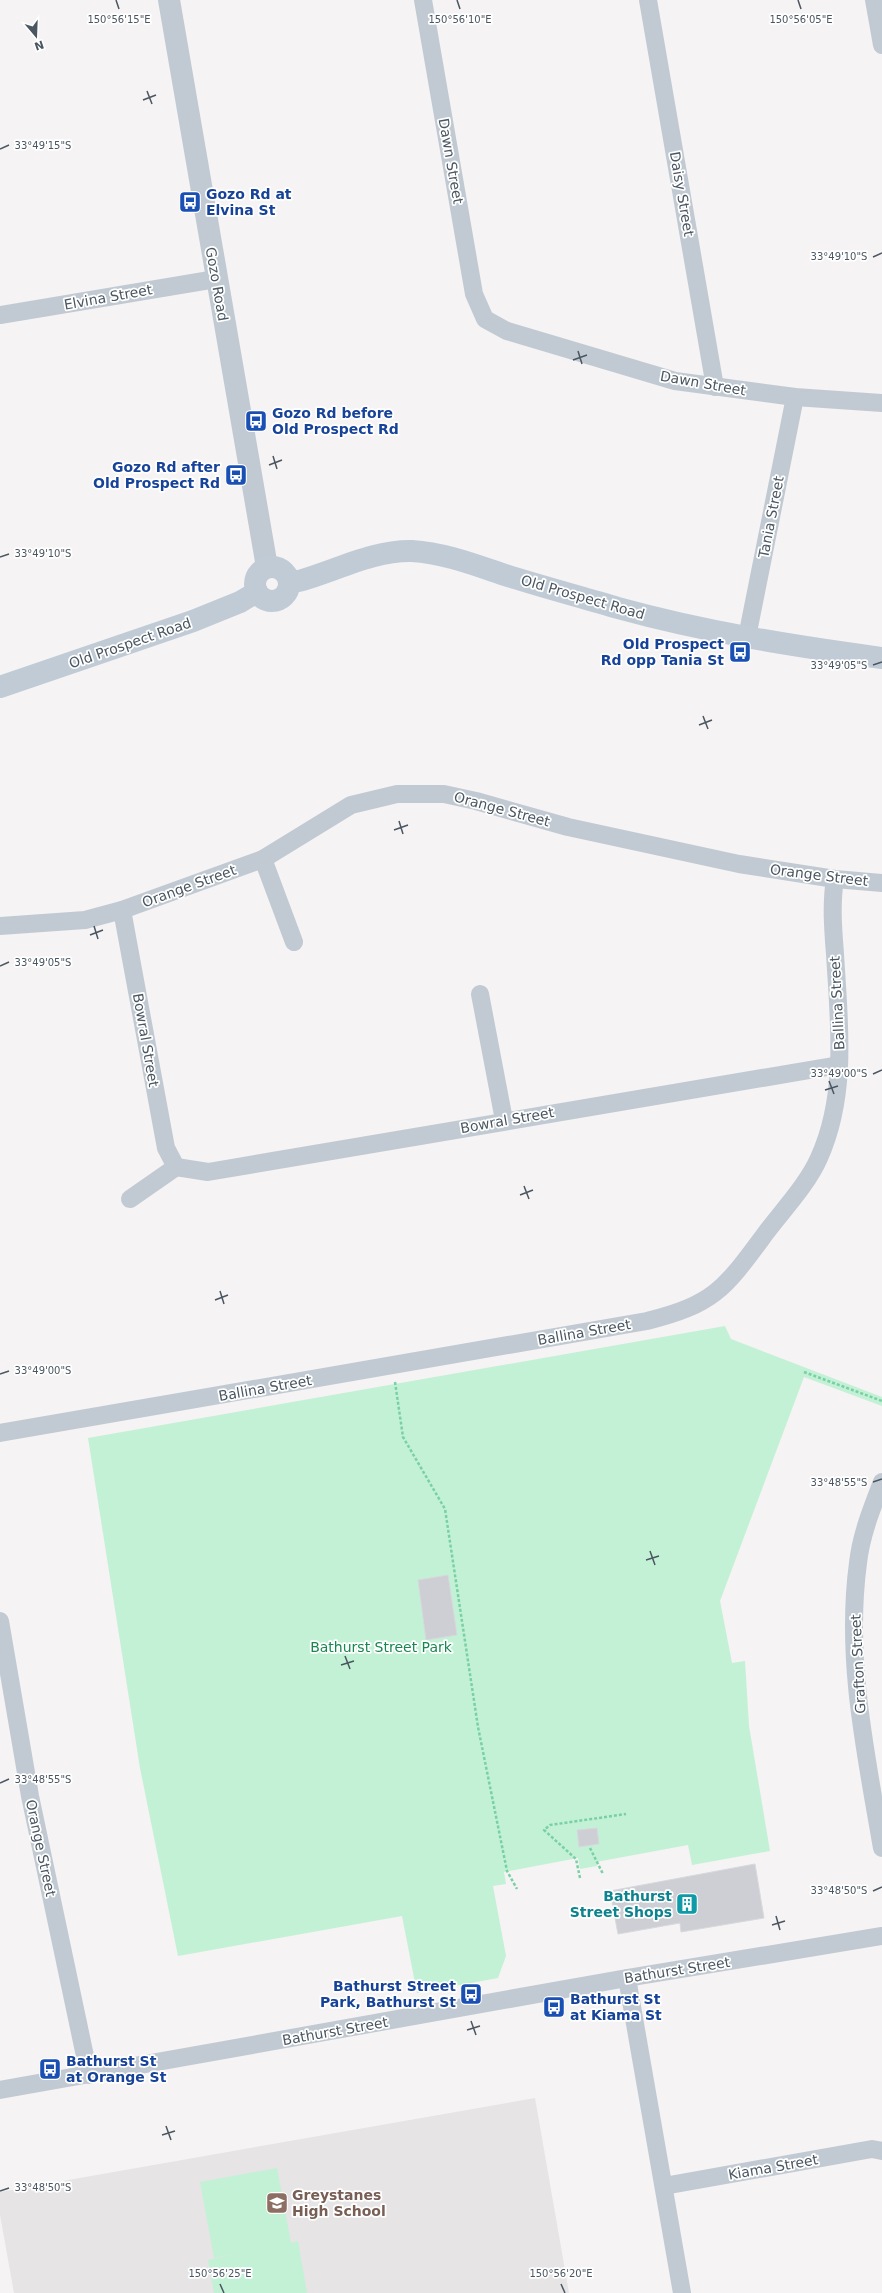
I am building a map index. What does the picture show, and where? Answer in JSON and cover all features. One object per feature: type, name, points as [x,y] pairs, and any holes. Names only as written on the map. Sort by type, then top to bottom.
[{"type":"main road","name":"Old Prospect Road","points":[[289,581],[299,581],[380,555],[401,552],[423,552],[454,559],[626,610],[747,637],[882,658]]},
{"type":"main road","points":[[267,567],[274,567],[282,570],[289,581],[286,593],[278,600],[265,599],[257,592],[255,586],[256,578],[267,567]]},
{"type":"main road","name":"Old Prospect Road","points":[[0,687],[193,621],[240,602],[257,592]]},
{"type":"street","name":"Gozo Road","points":[[169,0],[216,279],[267,567]]},
{"type":"street","name":"Dawn Street","points":[[423,0],[479,324],[675,381],[795,397],[882,403]]},
{"type":"street","name":"Daisy Street","points":[[648,0],[715,387]]},
{"type":"street","points":[[874,0],[882,44]]},
{"type":"street","name":"Elvina Street","points":[[0,315],[216,279]]},
{"type":"street","name":"Tania Street","points":[[747,637],[795,397]]},
{"type":"street","name":"Orange Street","points":[[0,926],[85,920],[122,910],[263,859],[351,805],[397,794],[444,794],[476,801],[568,827],[650,846],[739,864],[835,879],[882,883]]},
{"type":"street","points":[[263,859],[294,942]]},
{"type":"street","name":"Ballina Street","points":[[0,1433],[648,1321],[696,1306],[707,1300],[733,1277],[813,1170],[824,1148],[833,1120],[840,1044],[832,903],[835,879]]},
{"type":"street","name":"Bowral Street","points":[[122,910],[166,1148],[176,1167],[208,1172],[504,1120],[839,1065]]},
{"type":"street","points":[[480,994],[504,1120]]},
{"type":"street","points":[[130,1199],[176,1167]]},
{"type":"street","name":"Grafton Street","points":[[882,1482],[868,1521],[858,1563],[854,1621],[855,1671],[861,1726],[882,1848]]},
{"type":"street","name":"Orange Street","points":[[0,1621],[30,1796],[89,2075]]},
{"type":"street","name":"Bathurst Street","points":[[0,2090],[627,1978],[882,1936]]},
{"type":"street","points":[[627,1978],[682,2293]]},
{"type":"street","name":"Kiama Street","points":[[664,2186],[872,2149],[882,2151]]},
{"type":"path","points":[[392,1366],[404,1437],[445,1509],[478,1727],[507,1870],[517,1889]]},
{"type":"path","points":[[804,1372],[882,1401]]},
{"type":"path","points":[[580,1878],[576,1859],[544,1830],[550,1826],[626,1814]]},
{"type":"path","points":[[590,1848],[603,1874]]},
{"type":"shaded area","name":"Greystanes High School","points":[[535,2098],[569,2293],[14,2293],[0,2215],[0,2192]]},
{"type":"green space","name":"Bathurst Street Park","points":[[725,1326],[731,1339],[882,1397],[882,1406],[804,1377],[720,1601],[732,1663],[745,1661],[749,1726],[770,1851],[692,1865],[688,1845],[596,1862],[597,1866],[580,1869],[578,1858],[504,1872],[506,1884],[493,1886],[506,1956],[498,1978],[417,1993],[402,1916],[178,1956],[140,1768],[88,1438]]},
{"type":"green space","points":[[277,2168],[291,2243],[298,2241],[307,2293],[214,2293],[208,2260],[240,2253],[214,2258],[200,2182]]},
{"type":"building","points":[[448,1575],[457,1635],[426,1640],[418,1580]]},
{"type":"building","points":[[597,1828],[599,1844],[579,1847],[577,1830]]},
{"type":"building","name":"Bathurst Street Shops","points":[[755,1864],[764,1918],[681,1932],[680,1923],[618,1934],[610,1891]]},
{"type":"place","name":"Gozo Rd at Elvina St","points":[[190,202]]},
{"type":"place","name":"Gozo Rd before Old Prospect Rd","points":[[256,421]]},
{"type":"place","name":"Gozo Rd after Old Prospect Rd","points":[[236,475]]},
{"type":"place","name":"Old Prospect Rd opp Tania St","points":[[740,652]]},
{"type":"place","name":"Bathurst Street Shops","points":[[687,1904]]},
{"type":"place","name":"Bathurst Street Park, Bathurst St","points":[[471,1994]]},
{"type":"place","name":"Bathurst St at Kiama St","points":[[554,2007]]},
{"type":"place","name":"Bathurst St at Orange St","points":[[50,2069]]},
{"type":"place","name":"Greystanes High School","points":[[277,2203]]}]
